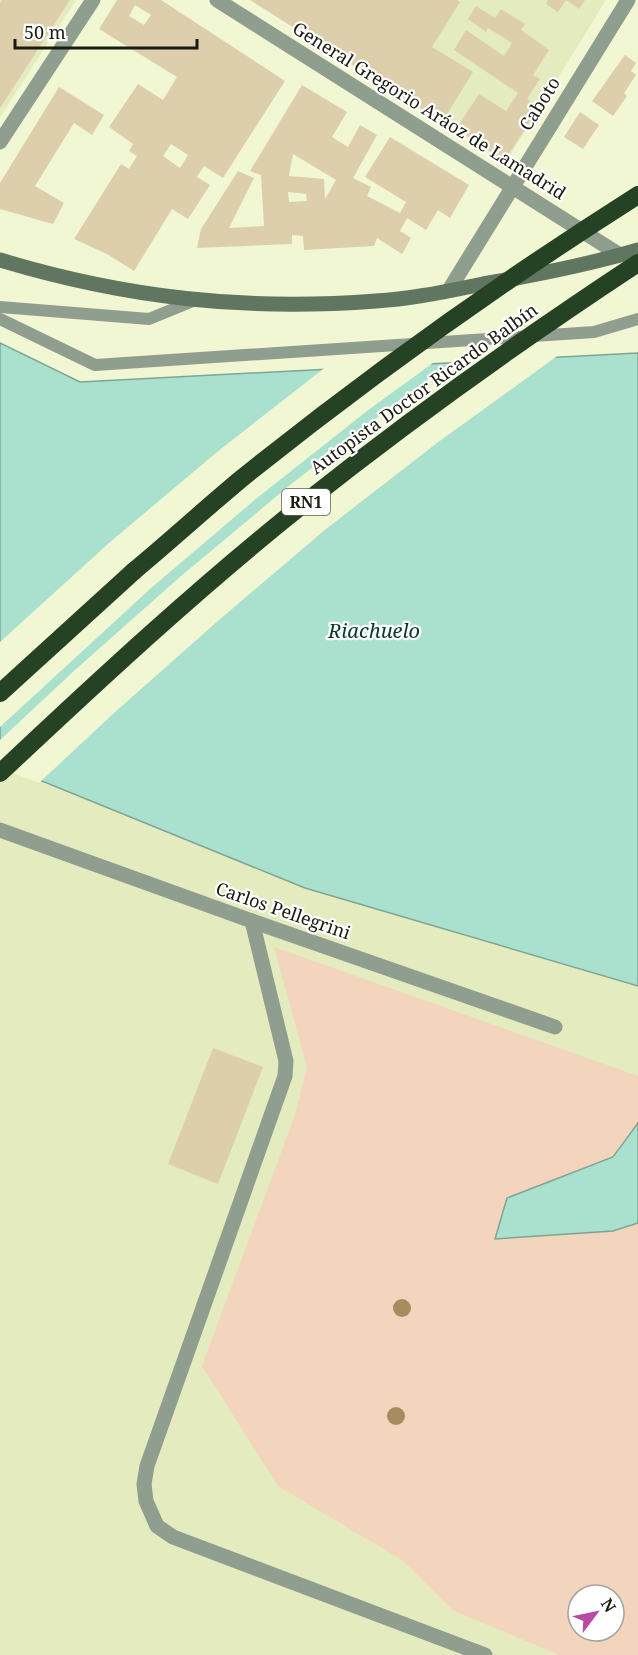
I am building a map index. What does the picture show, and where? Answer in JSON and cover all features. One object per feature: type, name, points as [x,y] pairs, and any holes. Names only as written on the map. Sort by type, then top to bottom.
[{"type":"highway","name":"Autopista Doctor Ricardo Balbín","points":[[0,693],[134,571],[241,479],[352,393],[474,304],[638,195]]},
{"type":"highway","name":"Autopista Doctor Ricardo Balbín","points":[[0,774],[126,656],[305,503],[416,417],[539,328],[638,263]]},
{"type":"main road","points":[[620,255],[638,245]]},
{"type":"main road","points":[[0,260],[109,288],[194,301],[239,304],[331,303],[378,301],[548,273],[638,250]]},
{"type":"street","points":[[0,142],[93,0]]},
{"type":"street","name":"General Gregorio Aráoz de Lamadrid","points":[[217,0],[620,255]]},
{"type":"street","name":"Caboto","points":[[449,290],[628,0]]},
{"type":"street","name":"Carlos Pellegrini","points":[[0,830],[555,1027]]},
{"type":"street","points":[[252,921],[286,1061],[285,1076],[147,1466],[144,1484],[146,1502],[158,1526],[173,1537],[485,1655]]},
{"type":"lane","points":[[0,307],[148,319],[194,301]]},
{"type":"lane","points":[[0,319],[95,365],[594,332],[638,319]]},
{"type":"shaded area","points":[[0,0],[76,0],[0,117]]},
{"type":"shaded area","points":[[256,0],[606,0],[506,162]]},
{"type":"shaded area","points":[[0,764],[305,888],[638,986],[638,1123],[613,1157],[507,1198],[613,1231],[638,1223],[638,1655],[0,1655]]},
{"type":"shaded area","points":[[274,947],[638,1076],[638,1123],[613,1157],[507,1198],[613,1231],[638,1223],[638,1655],[560,1655],[454,1611],[402,1560],[278,1486],[202,1366],[295,1115],[307,1067]]},
{"type":"water","name":"Riachuelo","points":[[0,343],[80,382],[638,353],[638,986],[305,888],[0,764]]},
{"type":"water","points":[[638,1123],[638,1223],[613,1231],[495,1239],[507,1198],[613,1157]]},
{"type":"pier","points":[[560,354],[437,443],[326,529],[219,620],[39,783],[0,768],[0,740],[75,670],[181,576],[290,485],[401,399],[456,359]]},
{"type":"pier","points":[[437,360],[367,411],[257,498],[150,589],[0,727],[0,642],[109,543],[217,452],[327,366]]},
{"type":"building","points":[[2,0],[70,0],[0,108],[0,3]]},
{"type":"building","points":[[117,0],[161,0],[285,81],[223,178],[204,166],[197,177],[210,185],[188,219],[172,209],[134,271],[107,254],[74,239],[121,164],[129,169],[137,156],[129,151],[133,144],[109,127],[138,84],[163,100],[177,77],[99,29]],"holes":[[[135,5],[151,15],[144,25],[129,16]],[[171,144],[188,155],[180,168],[163,156]]]},
{"type":"building","points":[[250,0],[457,0],[460,2],[432,47],[473,72],[442,122]]},
{"type":"building","points":[[548,0],[566,0],[558,12],[546,4]]},
{"type":"building","points":[[566,0],[585,0],[579,9]]},
{"type":"building","points":[[476,6],[495,18],[501,9],[525,24],[521,30],[549,50],[533,75],[540,79],[527,99],[540,107],[504,161],[456,129],[479,94],[506,111],[518,93],[454,50],[466,30],[504,56],[512,43],[488,28],[486,32],[468,19]]},
{"type":"building","points":[[625,55],[636,63],[631,71],[636,75],[624,93],[627,96],[613,116],[592,101]]},
{"type":"building","points":[[302,85],[347,112],[332,137],[348,147],[360,125],[377,135],[353,178],[371,187],[367,196],[400,213],[406,202],[365,177],[390,137],[469,185],[450,218],[438,210],[426,230],[407,218],[400,231],[411,238],[402,254],[377,238],[374,246],[304,250],[303,236],[292,235],[292,244],[197,248],[201,229],[238,171],[254,178],[229,228],[264,226],[261,175],[250,171]],"holes":[[[293,154],[336,180],[325,199],[324,179],[289,176]],[[288,192],[306,194],[307,201],[289,202]]]},
{"type":"building","points":[[59,87],[104,115],[92,135],[74,123],[35,186],[64,203],[53,224],[0,209],[0,183]]},
{"type":"building","points":[[580,112],[599,125],[583,149],[564,137]]},
{"type":"building","points":[[213,1048],[263,1067],[218,1184],[168,1164]]}]
